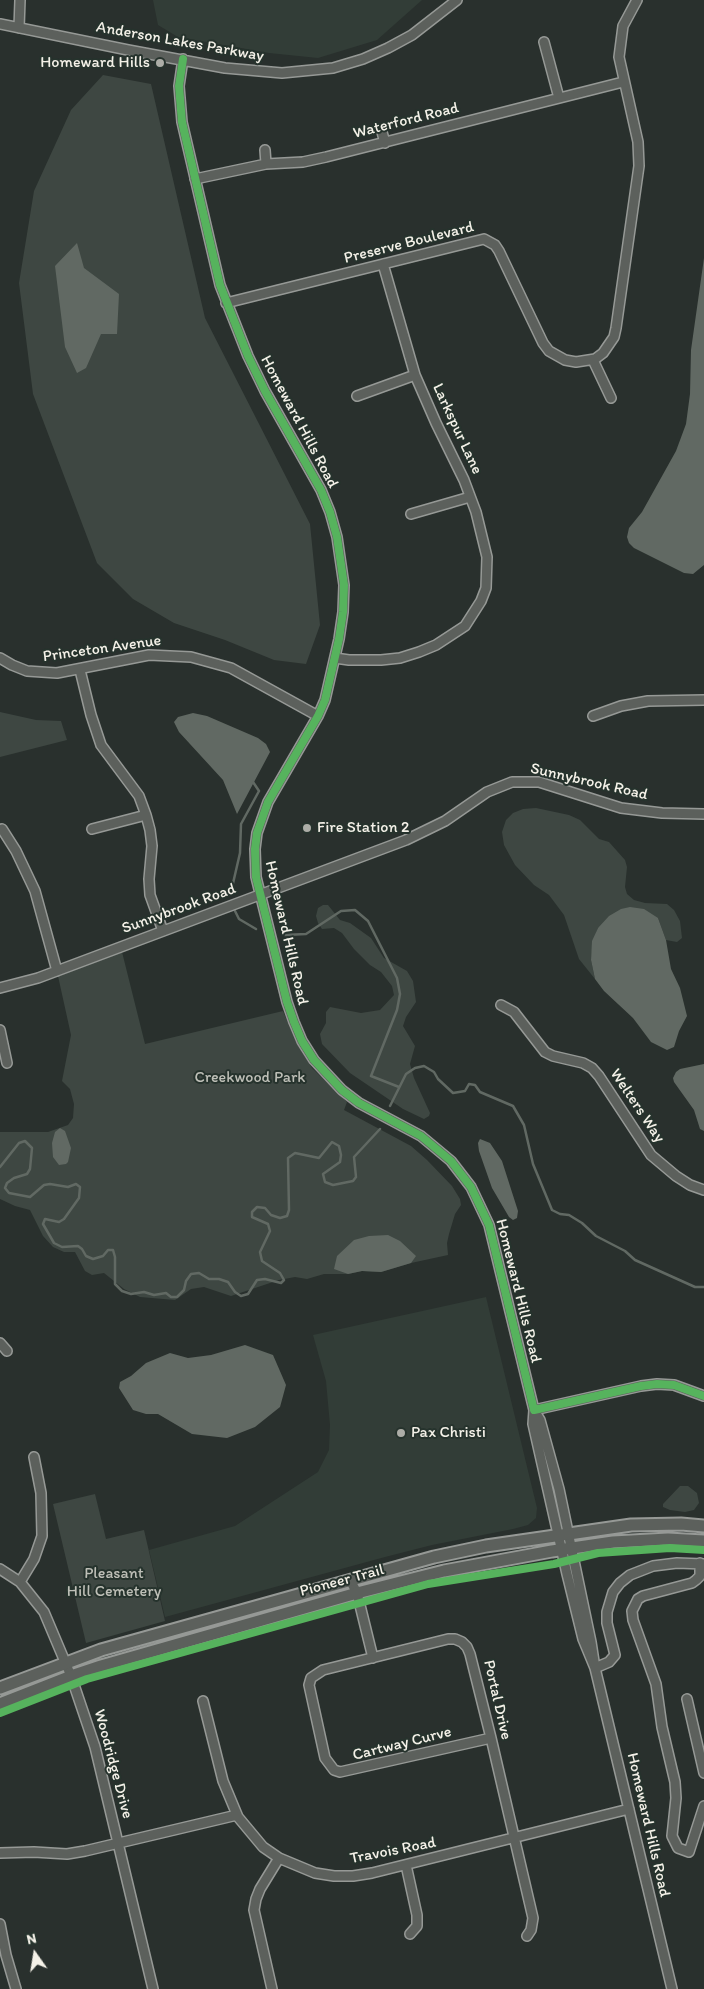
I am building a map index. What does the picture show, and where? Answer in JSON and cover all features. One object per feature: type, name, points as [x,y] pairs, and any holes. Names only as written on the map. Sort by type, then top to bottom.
[{"type":"main road","name":"Pioneer Trail","points":[[0,1688],[101,1650],[350,1580],[460,1552],[563,1534],[631,1525],[681,1524],[704,1526]]},
{"type":"main road","name":"Pioneer Trail","points":[[0,1704],[71,1676],[357,1593],[444,1571],[567,1549],[637,1540],[704,1541]]},
{"type":"street","points":[[19,28],[20,0]]},
{"type":"street","name":"Anderson Lakes Parkway","points":[[0,24],[128,50],[255,72],[282,73],[333,68],[363,59],[412,35],[457,0]]},
{"type":"street","points":[[611,398],[593,360],[603,353],[614,337],[639,166],[638,142],[618,57],[623,26],[637,0]]},
{"type":"street","points":[[544,42],[559,98]]},
{"type":"street","name":"Homeward Hills Road","points":[[182,59],[180,101],[182,122],[211,250],[226,303],[265,391],[321,490],[337,536],[344,585],[343,612],[325,700],[318,716],[261,817],[254,849],[261,894],[287,1002],[299,1035],[314,1060],[337,1086],[359,1103],[421,1136],[442,1152],[462,1175],[478,1200],[489,1225],[534,1410],[540,1420],[545,1439],[583,1640],[595,1668],[672,1989]]},
{"type":"street","name":"Waterford Road","points":[[195,179],[266,164],[311,160],[623,82]]},
{"type":"street","points":[[382,132],[385,142]]},
{"type":"street","points":[[265,150],[266,164]]},
{"type":"street","name":"Preserve Boulevard","points":[[226,303],[484,239],[497,243],[543,343],[549,351],[566,360],[576,362],[593,360]]},
{"type":"street","name":"Larkspur Lane","points":[[335,658],[362,661],[400,658],[436,645],[465,626],[481,601],[486,588],[488,572],[487,558],[470,497],[415,375],[383,264]]},
{"type":"street","name":"Larkspur Lane","points":[[357,396],[415,375]]},
{"type":"street","name":"Larkspur Lane","points":[[411,514],[470,497]]},
{"type":"street","name":"Princeton Avenue","points":[[0,658],[12,665],[40,673],[57,674],[149,655],[191,657],[231,668],[318,716]]},
{"type":"street","points":[[80,670],[91,715],[101,744],[139,796],[146,815],[152,846],[149,879],[150,895],[162,931]]},
{"type":"street","points":[[593,716],[621,706],[648,701],[704,700]]},
{"type":"street","name":"Sunnybrook Road","points":[[0,988],[38,978],[426,832],[487,792],[512,782],[539,782],[621,808],[662,813],[704,814]]},
{"type":"street","points":[[92,828],[146,815]]},
{"type":"street","points":[[2,829],[35,890],[57,971]]},
{"type":"street","name":"Welters Way","points":[[501,1005],[514,1012],[545,1052],[553,1056],[583,1063],[592,1068],[651,1155],[676,1176],[690,1185],[704,1190]]},
{"type":"street","points":[[0,1030],[7,1062]]},
{"type":"street","points":[[0,1343],[6,1351]]},
{"type":"street","points":[[534,1410],[657,1384],[674,1385],[704,1396]]},
{"type":"street","points":[[20,1582],[34,1559],[42,1536],[41,1493],[34,1457]]},
{"type":"street","points":[[595,1668],[609,1662],[615,1655],[607,1623],[607,1612],[611,1597],[620,1582],[630,1575],[653,1566],[677,1563],[702,1563],[700,1576],[692,1583],[643,1596],[634,1605],[632,1611],[633,1620],[656,1684],[662,1727],[675,1782],[676,1798],[672,1836],[678,1848],[689,1852],[704,1806]]},
{"type":"street","name":"Woodridge Drive","points":[[0,1569],[20,1582],[44,1612],[71,1676],[95,1747],[153,1989]]},
{"type":"street","points":[[350,1580],[357,1593],[373,1658]]},
{"type":"street","name":"Portal Drive","points":[[373,1658],[448,1639],[455,1639],[468,1647],[533,1918],[531,1930],[527,1936]]},
{"type":"street","name":"Cartway Curve","points":[[373,1658],[323,1670],[311,1678],[308,1685],[325,1758],[334,1770],[348,1772],[490,1738]]},
{"type":"street","points":[[687,1699],[704,1773]]},
{"type":"street","name":"Travois Road","points":[[203,1702],[223,1781],[236,1815],[263,1846],[279,1858],[315,1873],[353,1876],[406,1865],[630,1810]]},
{"type":"street","points":[[0,1853],[34,1852],[67,1854],[118,1844],[236,1815]]},
{"type":"street","points":[[272,1989],[254,1910],[260,1889],[279,1858]]},
{"type":"street","points":[[406,1865],[417,1915],[417,1926],[410,1934]]},
{"type":"street","points":[[0,1924],[6,1955],[16,1989]]},
{"type":"shaded area","points":[[153,0],[422,0],[377,40],[318,58],[269,53],[178,37],[158,25]]},
{"type":"shaded area","points":[[77,243],[84,268],[119,294],[117,334],[101,334],[86,368],[77,373],[65,347],[55,266]]},
{"type":"shaded area","points":[[704,258],[704,565],[693,574],[684,573],[634,548],[629,543],[627,537],[629,528],[642,512],[676,451],[686,424],[690,394],[691,350]]},
{"type":"shaded area","points":[[193,713],[207,716],[258,738],[266,744],[270,752],[237,814],[223,780],[179,732],[174,722],[178,717]]},
{"type":"shaded area","points":[[630,907],[644,909],[658,918],[666,940],[671,969],[680,988],[687,1016],[679,1031],[674,1047],[667,1050],[651,1042],[633,1018],[604,991],[595,979],[591,960],[592,941],[598,928],[609,916],[621,909]]},
{"type":"shaded area","points":[[704,1064],[704,1131],[700,1129],[694,1110],[673,1078],[680,1069]]},
{"type":"shaded area","points":[[60,1128],[65,1131],[71,1148],[68,1162],[59,1165],[53,1157],[52,1143],[55,1132]]},
{"type":"shaded area","points":[[480,1139],[490,1143],[502,1161],[518,1211],[517,1218],[513,1220],[509,1217],[492,1188],[479,1151],[478,1143]]},
{"type":"shaded area","points":[[388,1235],[400,1241],[416,1256],[411,1263],[381,1272],[362,1271],[348,1274],[334,1269],[337,1256],[354,1240],[369,1236]]},
{"type":"shaded area","points":[[486,1297],[537,1508],[536,1518],[528,1525],[432,1545],[165,1617],[149,1550],[235,1526],[318,1472],[329,1450],[330,1425],[326,1381],[313,1335]]},
{"type":"shaded area","points":[[245,1345],[273,1355],[286,1385],[280,1407],[255,1427],[227,1438],[192,1434],[158,1414],[146,1414],[133,1410],[119,1388],[120,1382],[131,1376],[146,1363],[170,1353],[188,1358],[211,1355]]},
{"type":"green space","points":[[103,75],[151,84],[205,318],[310,524],[320,625],[306,664],[274,660],[225,640],[174,623],[133,599],[97,563],[33,394],[19,283],[34,191],[71,110]]},
{"type":"green space","points":[[0,712],[36,720],[61,721],[67,740],[0,757]]},
{"type":"green space","points":[[536,808],[569,815],[580,820],[599,839],[609,842],[625,860],[627,867],[625,887],[627,894],[634,900],[645,903],[667,904],[674,910],[680,921],[682,938],[677,942],[666,940],[658,918],[598,928],[593,941],[591,960],[595,979],[579,959],[564,915],[549,895],[534,885],[515,865],[504,845],[502,832],[506,820],[513,813],[523,809]]},
{"type":"green space","points":[[328,905],[340,920],[350,923],[371,938],[384,958],[407,971],[413,981],[416,1002],[406,1017],[403,1026],[415,1046],[410,1064],[414,1078],[430,1113],[424,1119],[403,1109],[350,1073],[322,1044],[320,1034],[326,1023],[326,1012],[330,1007],[361,1013],[380,1010],[394,995],[392,986],[381,972],[370,965],[354,949],[342,933],[334,928],[322,929],[316,916],[318,908]]},
{"type":"green space","name":"Creekwood Park","points":[[122,952],[145,1044],[283,1011],[296,1042],[312,1068],[347,1102],[344,1110],[411,1146],[452,1186],[460,1199],[461,1205],[455,1214],[449,1234],[447,1243],[448,1255],[381,1272],[362,1271],[348,1274],[324,1274],[307,1279],[295,1277],[279,1280],[231,1296],[204,1287],[191,1289],[175,1300],[140,1297],[124,1289],[104,1273],[92,1275],[85,1271],[75,1252],[64,1252],[53,1247],[43,1236],[30,1210],[0,1199],[0,1132],[48,1132],[68,1125],[73,1118],[74,1104],[70,1089],[62,1081],[71,1035],[58,976]]},
{"type":"green space","points":[[680,1486],[688,1486],[697,1493],[699,1503],[694,1510],[685,1512],[663,1507],[663,1504]]},
{"type":"green space","name":"Pleasant Hill Cemetery","points":[[95,1494],[106,1539],[144,1530],[165,1621],[86,1643],[53,1504]]},
{"type":"waterway","points":[[231,892],[240,853],[241,824],[259,791],[253,782]]},
{"type":"waterway","points":[[285,935],[306,934],[341,911],[355,910],[368,921],[397,978],[400,994],[397,1010],[371,1076],[399,1087]]},
{"type":"waterway","points":[[235,911],[239,919],[256,929]]},
{"type":"waterway","points":[[390,1106],[406,1074],[415,1068],[424,1066],[434,1072],[438,1079],[453,1093],[465,1091],[469,1084],[475,1085],[480,1092],[513,1106],[524,1125],[533,1164],[552,1210],[560,1214],[569,1215],[582,1223],[596,1236],[625,1251],[635,1260],[695,1287],[704,1287]]},
{"type":"waterway","points":[[0,1167],[19,1143],[25,1141],[32,1148],[30,1169],[27,1174],[14,1178],[7,1183],[5,1188],[9,1193],[30,1197],[44,1185],[68,1187],[76,1184],[80,1187],[79,1198],[64,1219],[59,1222],[45,1219],[43,1224],[54,1243],[62,1247],[78,1246],[86,1256],[93,1259],[103,1256],[108,1250],[113,1250],[115,1257],[115,1284],[122,1291],[131,1294],[144,1292],[154,1295],[166,1293],[171,1297],[177,1297],[184,1290],[186,1281],[191,1274],[199,1273],[209,1279],[219,1279],[228,1282],[235,1292],[241,1296],[248,1294],[257,1280],[265,1279],[281,1283],[284,1280],[280,1273],[262,1261],[260,1252],[270,1231],[268,1224],[252,1217],[252,1212],[257,1207],[265,1208],[271,1215],[280,1218],[287,1216],[289,1210],[288,1158],[295,1153],[319,1158],[332,1142],[339,1146],[340,1162],[323,1174],[325,1182],[333,1185],[353,1181],[356,1177],[354,1157],[380,1129]]},
{"type":"cycle path","points":[[183,59],[179,86],[182,122],[220,285],[248,356],[265,391],[321,490],[337,537],[344,585],[339,639],[325,700],[318,716],[268,802],[257,833],[255,849],[256,877],[287,1002],[294,1022],[302,1041],[314,1060],[342,1090],[359,1103],[421,1136],[451,1161],[471,1187],[489,1225],[534,1410],[657,1384],[674,1385],[704,1396]]},
{"type":"cycle path","points":[[0,1713],[87,1679],[428,1584],[554,1564],[598,1553],[670,1548],[704,1550]]},
{"type":"place","name":"Homeward Hills","points":[[160,63]]},
{"type":"place","name":"Fire Station 2","points":[[307,828]]},
{"type":"place","name":"Pax Christi","points":[[401,1433]]}]
